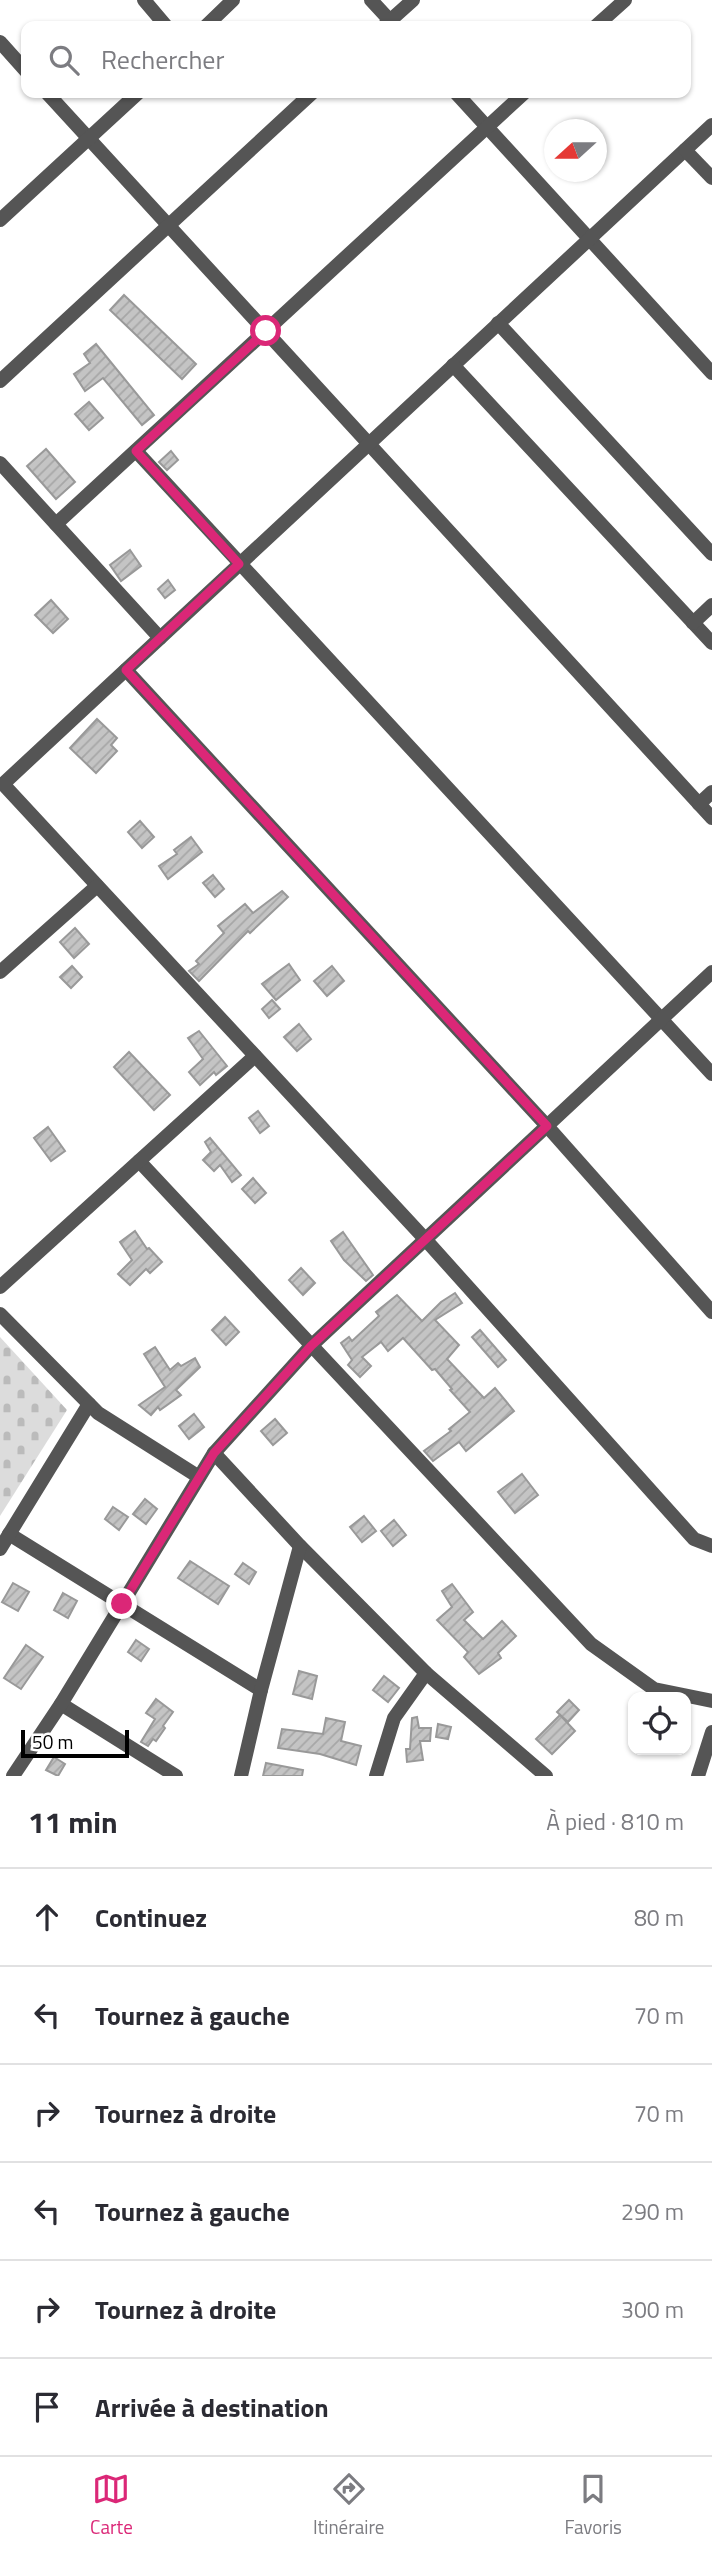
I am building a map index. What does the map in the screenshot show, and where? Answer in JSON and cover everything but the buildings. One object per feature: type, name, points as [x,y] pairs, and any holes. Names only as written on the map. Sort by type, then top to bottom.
[{"type":"street","points":[[144,0],[162,21]]},
{"type":"street","points":[[211,21],[233,0]]},
{"type":"street","points":[[371,0],[388,21]]},
{"type":"street","points":[[393,21],[413,0]]},
{"type":"street","points":[[602,21],[625,0]]},
{"type":"street","points":[[3,52],[21,67]]},
{"type":"street","points":[[52,98],[712,818]]},
{"type":"street","points":[[0,220],[133,98]]},
{"type":"street","points":[[0,381],[307,98]]},
{"type":"street","points":[[461,98],[712,373]]},
{"type":"street","points":[[56,524],[519,98]]},
{"type":"street","points":[[712,125],[3,784],[425,1239],[694,1539],[712,1546]]},
{"type":"street","points":[[685,150],[712,178]]},
{"type":"street","points":[[498,323],[712,554]]},
{"type":"street","points":[[453,365],[712,643]]},
{"type":"street","points":[[136,451],[712,1074]]},
{"type":"street","points":[[0,463],[160,638]]},
{"type":"street","points":[[693,623],[712,605]]},
{"type":"street","points":[[126,670],[547,1126],[712,1312]]},
{"type":"street","points":[[699,804],[712,792]]},
{"type":"street","points":[[0,972],[97,886]]},
{"type":"street","points":[[13,1776],[61,1704],[214,1453],[311,1346],[712,972]]},
{"type":"street","points":[[0,1287],[255,1056]]},
{"type":"street","points":[[139,1161],[591,1644],[654,1689],[712,1701]]},
{"type":"street","points":[[0,1314],[98,1413],[199,1477]]},
{"type":"street","points":[[0,1549],[89,1404]]},
{"type":"street","points":[[214,1453],[426,1673],[546,1776]]},
{"type":"street","points":[[9,1534],[261,1690]]},
{"type":"street","points":[[240,1776],[300,1545]]},
{"type":"street","points":[[376,1776],[394,1718],[426,1673]]},
{"type":"street","points":[[61,1704],[176,1776]]},
{"type":"street","points":[[698,1776],[712,1732]]},
{"type":"green space","points":[[0,1337],[67,1410],[0,1516]]},
{"type":"route","points":[[122,1604],[214,1453],[311,1346],[547,1126],[126,670],[239,564],[136,451],[266,331]]}]
